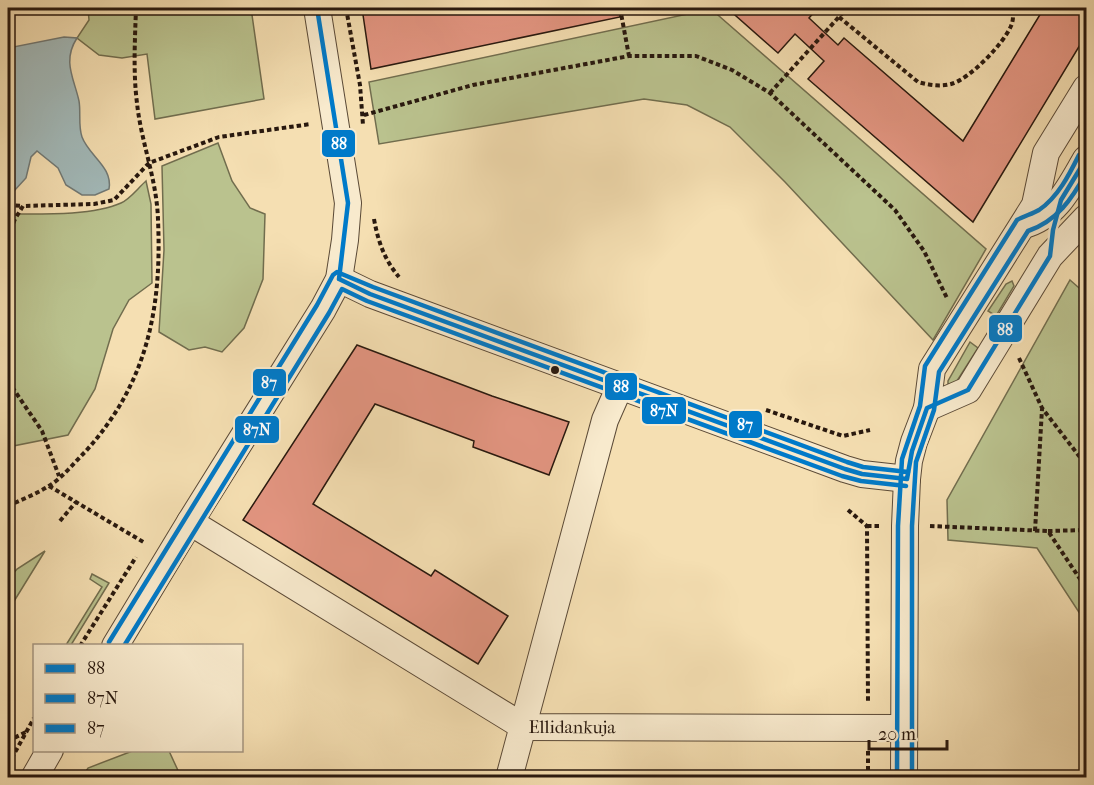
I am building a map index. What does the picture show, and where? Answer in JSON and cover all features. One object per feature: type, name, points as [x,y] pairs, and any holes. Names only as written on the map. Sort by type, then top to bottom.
[{"type":"street","points":[[116,644],[324,309],[339,279],[348,203],[317,8]]},
{"type":"street","points":[[904,777],[907,479],[914,442],[927,408],[933,369],[1035,205],[1046,153],[1086,88]]},
{"type":"street","points":[[1023,225],[1040,221],[1061,200],[1086,159]]},
{"type":"street","points":[[1050,256],[1053,230],[1061,200]]},
{"type":"street","points":[[927,408],[968,390],[1050,256],[1086,218]]},
{"type":"street","points":[[339,279],[370,294],[845,469],[862,474],[907,479]]},
{"type":"street","points":[[509,777],[605,420],[620,386]]},
{"type":"street","name":"Ellidankuja","points":[[190,522],[524,726],[904,728]]},
{"type":"street","points":[[34,777],[49,752]]},
{"type":"path","points":[[8,506],[49,486],[99,437],[133,384],[145,349],[159,276],[158,217],[137,104],[136,8]]},
{"type":"path","points":[[346,8],[364,115],[363,127]]},
{"type":"path","points":[[620,8],[629,56]]},
{"type":"path","points":[[770,93],[847,8]]},
{"type":"path","points":[[839,18],[918,82],[933,86],[952,84],[980,67],[1011,28],[1014,17],[1012,8]]},
{"type":"path","points":[[364,115],[473,85],[629,56],[696,56],[732,70],[770,93],[895,210],[924,251],[951,306]]},
{"type":"path","points":[[8,206],[94,204],[114,200],[149,163],[219,137],[335,121]]},
{"type":"path","points":[[8,237],[23,207]]},
{"type":"path","points":[[374,218],[378,240],[386,259],[399,277],[407,282]]},
{"type":"path","points":[[1018,357],[1042,408],[1086,465]]},
{"type":"path","points":[[8,381],[42,431],[59,476]]},
{"type":"path","points":[[1035,531],[1042,408]]},
{"type":"path","points":[[765,409],[843,436],[870,430]]},
{"type":"path","points":[[49,486],[145,543]]},
{"type":"path","points":[[60,520],[76,502]]},
{"type":"path","points":[[848,510],[867,526],[868,777]]},
{"type":"path","points":[[934,526],[1035,531],[1086,530]]},
{"type":"path","points":[[1048,531],[1086,588]]},
{"type":"path","points":[[8,765],[33,720]]},
{"type":"path","points":[[8,741],[28,731]]},
{"type":"green space","points":[[88,8],[251,8],[264,99],[155,119],[147,54],[122,58],[99,55],[77,38],[89,20]]},
{"type":"green space","points":[[711,9],[986,249],[933,340],[785,182],[730,127],[687,105],[644,99],[379,144],[369,82]]},
{"type":"green space","points":[[218,143],[232,181],[250,208],[265,214],[263,279],[244,328],[222,352],[205,347],[189,350],[159,332],[164,250],[162,166]]},
{"type":"green space","points":[[146,181],[151,204],[152,283],[129,300],[113,329],[95,389],[68,435],[8,447],[8,214],[65,213],[109,207],[124,201]]},
{"type":"green space","points":[[1070,280],[1086,294],[1086,623],[1037,548],[948,540],[947,500]]},
{"type":"green space","points":[[1012,281],[1014,286],[996,316],[988,311],[1006,284]]},
{"type":"green space","points":[[970,342],[978,348],[955,384],[948,384],[948,381]]},
{"type":"green space","points":[[45,551],[8,611],[8,580],[17,569]]},
{"type":"green space","points":[[92,574],[109,583],[72,644],[67,644],[102,587],[90,579]]},
{"type":"green space","points":[[130,752],[169,752],[181,777],[82,777],[88,768]]},
{"type":"water","points":[[64,37],[77,38],[70,54],[70,62],[79,101],[81,133],[85,144],[107,174],[109,189],[95,195],[82,195],[66,185],[58,168],[37,151],[31,157],[26,178],[14,191],[8,191],[8,48]]},
{"type":"building","points":[[362,8],[620,8],[620,17],[371,69]]},
{"type":"building","points":[[727,8],[818,8],[809,18],[838,45],[844,38],[963,141],[1044,8],[1086,8],[1086,35],[973,222],[808,79],[824,61],[795,34],[778,53]]},
{"type":"building","points":[[357,345],[492,396],[569,422],[549,475],[473,447],[474,441],[375,404],[313,504],[431,576],[435,570],[508,616],[478,664],[243,520]]},
{"type":"transit line","name":"88","points":[[317,8],[348,203],[339,279]]},
{"type":"transit line","name":"87","points":[[897,778],[898,526],[902,459],[920,406],[925,366],[1017,220],[1039,210],[1052,199],[1067,178],[1079,155]]},
{"type":"transit line","name":"88","points":[[907,479],[912,451],[927,408],[968,390],[1050,256],[1053,230],[1061,200],[1086,159]]},
{"type":"transit line","name":"87N","points":[[912,778],[912,526],[916,462],[934,410],[939,372],[1028,231],[1038,227],[1063,208],[1086,173]]},
{"type":"transit line","name":"87","points":[[109,642],[317,305],[333,275],[337,272],[847,462],[863,467],[908,472]]},
{"type":"transit line","name":"88","points":[[339,279],[370,294],[845,469],[862,474],[907,479]]},
{"type":"transit line","name":"87N","points":[[125,644],[342,289],[367,301],[842,476],[861,481],[906,486]]}]
